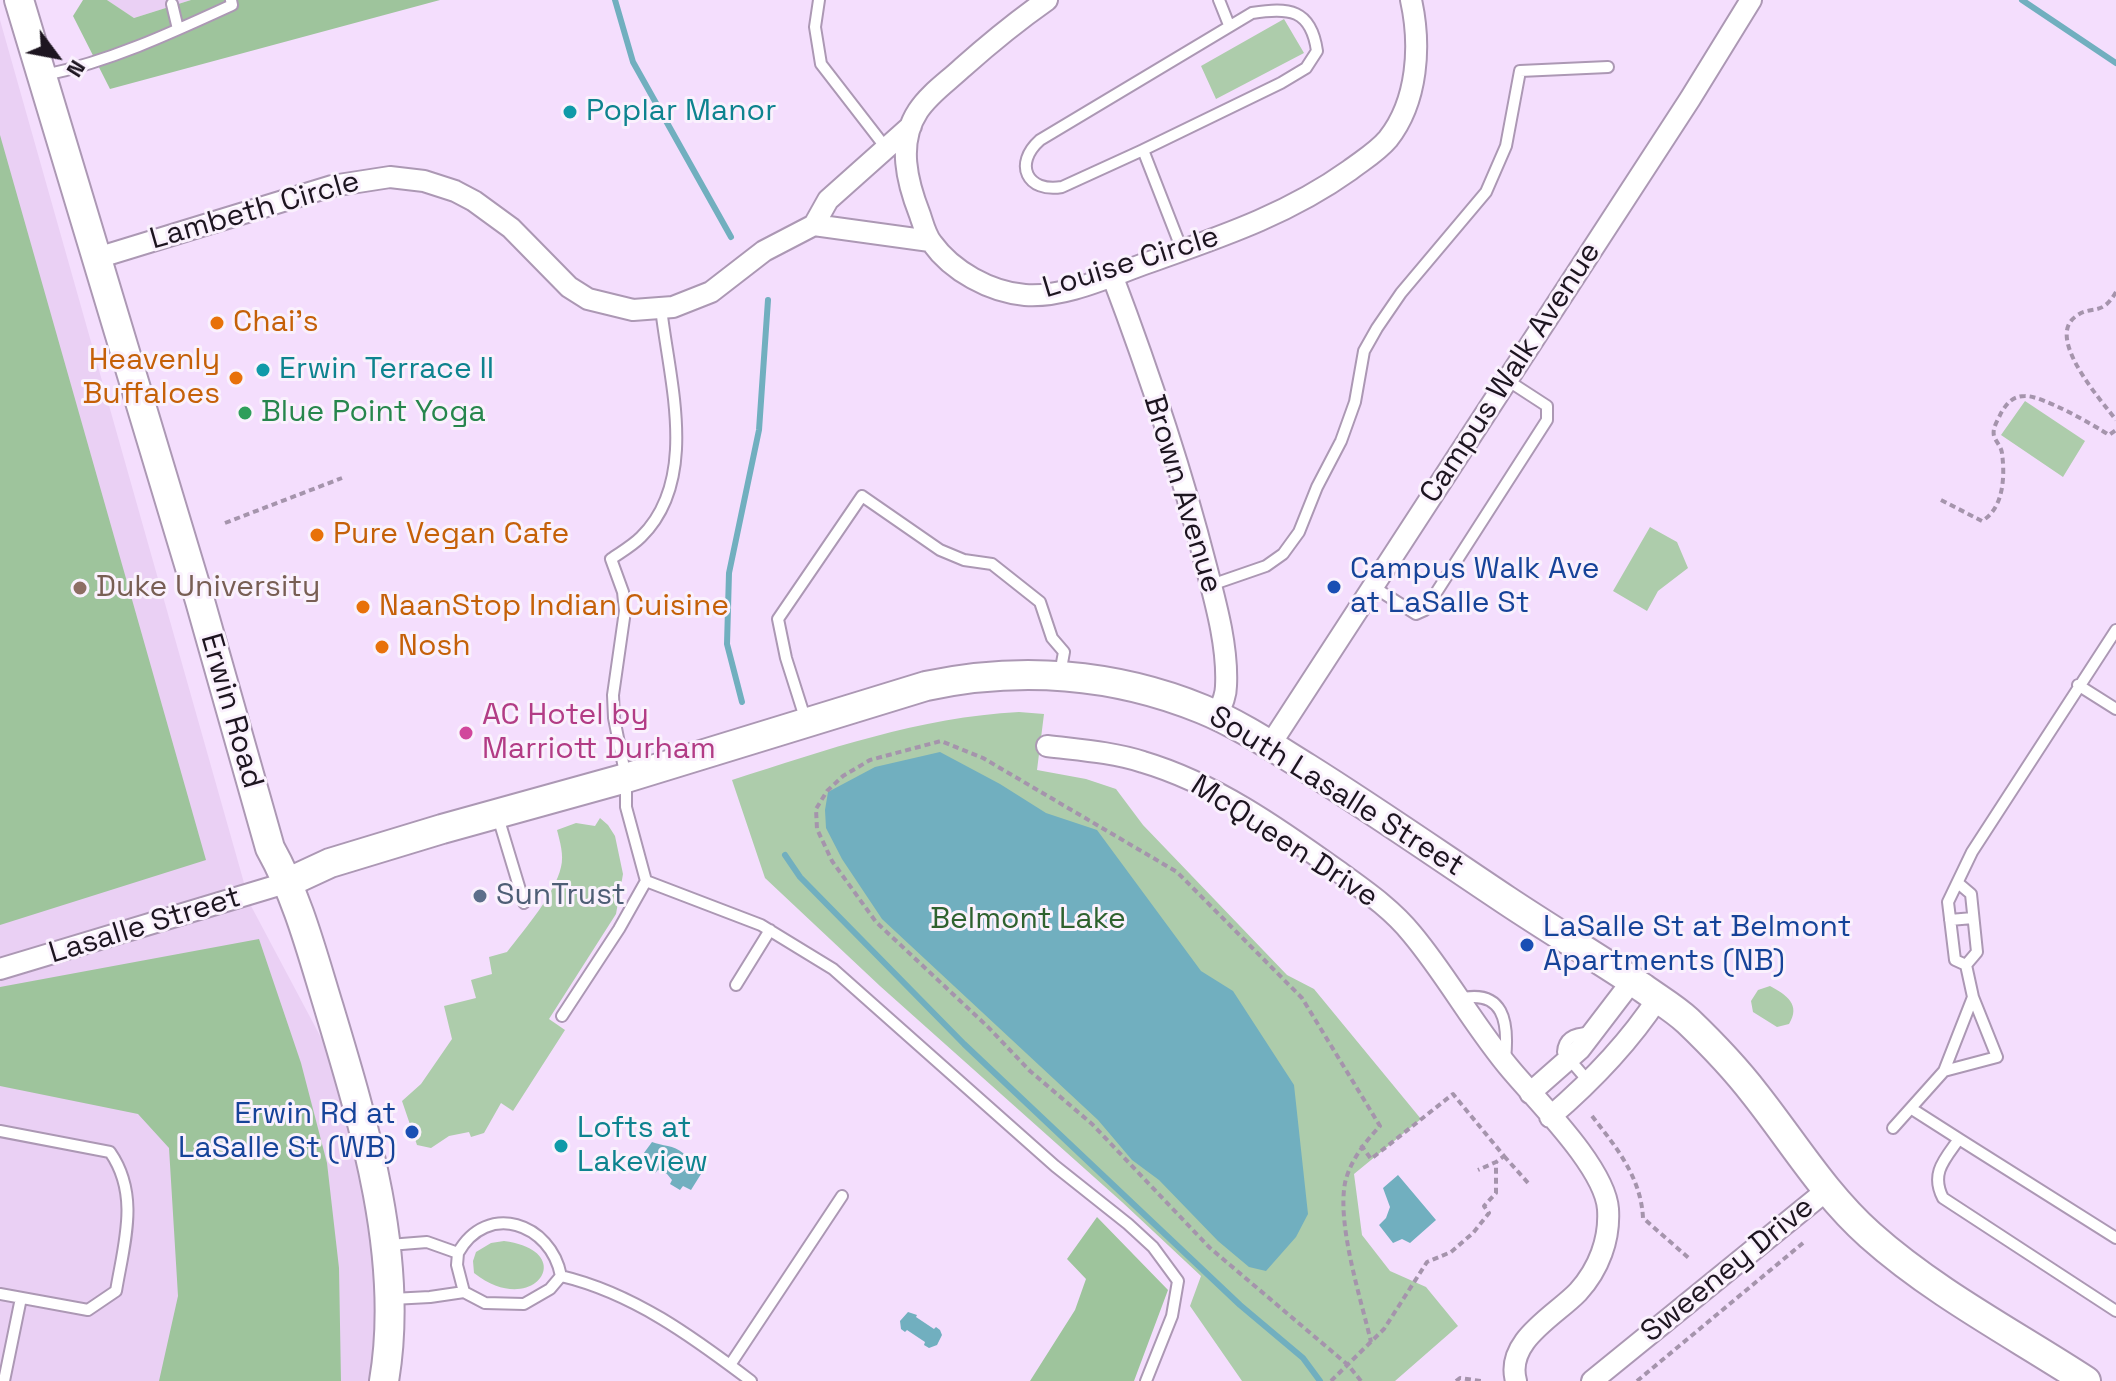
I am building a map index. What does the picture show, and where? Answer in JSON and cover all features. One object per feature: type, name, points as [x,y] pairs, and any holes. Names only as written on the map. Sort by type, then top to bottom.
[{"type":"street","name":"Erwin Road","points":[[19,0],[204,615],[270,848],[289,882],[345,1062],[373,1170],[386,1245],[388,1299],[384,1381]]},
{"type":"street","name":"Louise Circle","points":[[1047,0],[993,41],[930,96],[911,126],[906,168],[910,189],[930,241],[950,263],[976,280],[1021,295],[1041,295],[1112,275],[1254,224],[1291,208],[1378,150],[1400,117],[1416,69],[1418,47],[1411,0]]},
{"type":"street","name":"Campus Walk Avenue","points":[[1270,745],[1690,99],[1751,0]]},
{"type":"street","name":"Lambeth Circle","points":[[97,258],[332,186],[390,177],[435,184],[474,201],[511,228],[569,287],[588,299],[633,310],[661,308],[684,304],[711,292],[764,251],[814,225],[828,200],[911,126]]},
{"type":"street","points":[[814,225],[930,241]]},
{"type":"street","name":"Brown Avenue","points":[[1112,275],[1187,495],[1211,585],[1220,626],[1226,683],[1217,715]]},
{"type":"street","name":"South Lasalle Street","points":[[289,882],[330,863],[626,778],[926,686],[964,678],[1001,674],[1060,676],[1115,683],[1184,702],[1217,715],[1270,745],[1439,852],[1685,1018],[1730,1065],[1827,1190],[1873,1238],[1948,1294],[2086,1381]]},
{"type":"street","name":"McQueen Drive","points":[[1047,746],[1143,762],[1200,784],[1322,859],[1395,915],[1413,935],[1505,1063],[1579,1151],[1605,1191],[1607,1237],[1599,1263],[1579,1291],[1525,1341],[1516,1358],[1516,1381]]},
{"type":"street","name":"Lasalle Street","points":[[0,969],[289,882]]},
{"type":"street","points":[[1530,1093],[1593,1033],[1632,981]]},
{"type":"street","points":[[1550,1117],[1625,1044],[1658,998]]},
{"type":"street","name":"Sweeney Drive","points":[[1592,1381],[1827,1190]]},
{"type":"lane","points":[[42,75],[71,69],[146,44],[232,5],[231,0]]},
{"type":"lane","points":[[819,0],[815,27],[821,64],[886,148]]},
{"type":"lane","points":[[1219,0],[1229,25]]},
{"type":"lane","points":[[172,4],[178,29]]},
{"type":"lane","points":[[1280,9],[1301,16],[1314,30],[1317,51],[1306,68],[1143,150],[1062,187],[1050,189],[1029,177],[1025,160],[1028,150],[1040,140],[1252,13],[1280,9]]},
{"type":"lane","points":[[1211,585],[1266,566],[1283,554],[1299,532],[1317,487],[1341,441],[1355,402],[1364,351],[1377,328],[1438,246],[1486,192],[1506,146],[1520,71],[1608,67]]},
{"type":"lane","points":[[1143,150],[1182,250]]},
{"type":"lane","points":[[562,1016],[619,929],[646,881],[626,807],[626,778],[614,718],[613,695],[625,611],[623,592],[611,559],[641,537],[659,512],[668,491],[673,466],[677,437],[661,308]]},
{"type":"lane","points":[[1372,586],[1416,614],[1425,610],[1547,420],[1547,406],[1507,380]]},
{"type":"lane","points":[[807,722],[786,658],[778,619],[862,496],[940,550],[964,560],[992,564],[1040,602],[1052,638],[1064,652],[1060,676]]},
{"type":"lane","points":[[1966,965],[1955,960],[1948,902],[1972,852],[2116,630]]},
{"type":"lane","points":[[2078,685],[2116,709]]},
{"type":"lane","points":[[497,814],[524,903]]},
{"type":"lane","points":[[646,881],[770,930],[833,969],[1055,1166],[1153,1247],[1178,1281],[1172,1316],[1146,1381]]},
{"type":"lane","points":[[1958,883],[1971,894],[1977,952],[1966,965]]},
{"type":"lane","points":[[1950,920],[1973,918]]},
{"type":"lane","points":[[736,985],[770,930]]},
{"type":"lane","points":[[1944,1071],[1997,1057],[1973,997],[1966,965]]},
{"type":"lane","points":[[1458,999],[1475,995],[1488,998],[1498,1006],[1506,1036],[1505,1063]]},
{"type":"lane","points":[[1893,1128],[1944,1071],[1973,997]]},
{"type":"lane","points":[[1568,1060],[1589,1082]]},
{"type":"lane","points":[[1912,1109],[2116,1238]]},
{"type":"lane","points":[[0,1131],[110,1152],[121,1169],[129,1208],[116,1291],[88,1310],[0,1294]]},
{"type":"lane","points":[[1959,1139],[1940,1168],[1937,1185],[1943,1198],[2116,1311]]},
{"type":"lane","points":[[730,1365],[842,1196]]},
{"type":"lane","points":[[464,1292],[457,1265],[458,1253],[466,1239],[480,1228],[503,1222],[522,1226],[552,1249],[561,1276]]},
{"type":"lane","points":[[386,1245],[427,1242],[458,1253]]},
{"type":"lane","points":[[561,1276],[608,1289],[648,1309],[751,1381]]},
{"type":"lane","points":[[388,1299],[464,1292],[485,1303],[524,1304],[550,1289],[561,1276]]},
{"type":"lane","points":[[4,1381],[21,1298]]},
{"type":"path","points":[[2116,292],[2108,305],[2078,314],[2071,321],[2066,344],[2082,373],[2116,420]]},
{"type":"path","points":[[1941,500],[1970,517],[1982,521],[1988,517],[2002,490],[2002,454],[1994,435],[1995,425],[2008,402],[2022,395],[2037,397],[2109,435],[2116,430]]},
{"type":"path","points":[[225,523],[342,478]]},
{"type":"path","points":[[1361,1381],[1348,1365],[1210,1248],[1092,1124],[1030,1071],[987,1026],[876,922],[832,861],[817,829],[816,809],[827,791],[843,776],[870,760],[941,741],[983,758],[1177,872],[1302,998],[1380,1126],[1361,1145],[1345,1184],[1345,1230],[1371,1342]]},
{"type":"path","points":[[1361,1145],[1371,1159],[1453,1094],[1529,1184]]},
{"type":"path","points":[[1592,1116],[1629,1165],[1643,1206],[1643,1218],[1691,1260]]},
{"type":"path","points":[[1478,1170],[1504,1156]]},
{"type":"path","points":[[1331,1381],[1384,1329],[1427,1262],[1451,1252],[1473,1233],[1489,1213],[1484,1206],[1496,1193],[1496,1162]]},
{"type":"path","points":[[1637,1381],[1803,1243]]},
{"type":"path","points":[[1456,1381],[1460,1378],[1481,1381]]},
{"type":"shaded area","points":[[83,0],[107,0],[134,18],[191,0],[440,0],[110,89],[73,16]]},
{"type":"shaded area","points":[[107,0],[191,0],[134,18]]},
{"type":"shaded area","name":"Duke University","points":[[0,20],[250,904],[335,1064],[380,1248],[380,1381],[0,1381]]},
{"type":"shaded area","points":[[0,135],[206,860],[0,925]]},
{"type":"shaded area","points":[[940,752],[1046,813],[1097,830],[1201,971],[1233,991],[1294,1085],[1308,1214],[1296,1237],[1266,1271],[1249,1267],[1218,1241],[1159,1180],[1132,1160],[1098,1120],[882,919],[842,859],[826,828],[828,792],[875,767]]},
{"type":"shaded area","points":[[259,939],[301,1063],[327,1163],[339,1268],[341,1381],[159,1381],[178,1296],[169,1148],[138,1114],[0,1086],[0,987]]},
{"type":"shaded area","points":[[652,1142],[679,1150],[701,1174],[691,1190],[683,1186],[680,1190],[670,1184],[672,1180],[667,1174],[658,1170],[655,1173],[645,1167],[646,1161],[641,1157]]},
{"type":"shaded area","points":[[1398,1175],[1436,1220],[1410,1243],[1402,1239],[1393,1243],[1379,1225],[1390,1207],[1383,1188]]},
{"type":"shaded area","points":[[1097,1217],[1168,1290],[1134,1381],[1030,1381],[1075,1310],[1086,1279],[1067,1259]]},
{"type":"shaded area","points":[[908,1312],[940,1330],[942,1335],[937,1345],[929,1348],[924,1345],[925,1342],[901,1329],[900,1321]]},
{"type":"green space","points":[[1284,19],[1304,53],[1216,99],[1201,66]]},
{"type":"green space","points":[[2025,401],[2085,441],[2063,477],[2001,435]]},
{"type":"green space","points":[[1650,527],[1677,542],[1688,568],[1658,591],[1647,611],[1613,591]]},
{"type":"green space","name":"Belmont Lake","points":[[1019,712],[1044,714],[1037,770],[1086,779],[1116,789],[1143,825],[1287,975],[1314,989],[1421,1119],[1354,1174],[1362,1235],[1390,1271],[1426,1287],[1458,1326],[1395,1381],[1242,1381],[1190,1306],[1201,1276],[765,878],[732,780],[909,728]]},
{"type":"green space","points":[[600,818],[615,836],[623,874],[616,914],[549,1019],[565,1030],[513,1111],[501,1103],[484,1133],[471,1137],[469,1132],[449,1136],[431,1148],[417,1145],[402,1101],[421,1084],[452,1039],[444,1006],[476,998],[471,980],[492,974],[489,957],[507,952],[546,900],[558,878],[562,862],[557,830],[576,823],[595,826]]},
{"type":"green space","points":[[1770,986],[1782,993],[1793,1006],[1789,1024],[1777,1027],[1753,1012],[1751,1001],[1758,990]]},
{"type":"green space","points":[[504,1241],[527,1247],[540,1257],[544,1268],[540,1278],[530,1286],[514,1289],[495,1286],[474,1273],[476,1252],[491,1243]]},
{"type":"waterway","points":[[615,0],[633,62],[731,237]]},
{"type":"waterway","points":[[2022,0],[2116,63]]},
{"type":"waterway","points":[[742,702],[727,644],[729,573],[759,430],[768,300]]},
{"type":"waterway","points":[[785,855],[800,877],[964,1044],[1240,1305],[1303,1358],[1320,1381]]},
{"type":"place","name":"Poplar Manor","points":[[570,112]]},
{"type":"place","name":"Chai's","points":[[217,323]]},
{"type":"place","name":"Erwin Terrace II","points":[[263,370]]},
{"type":"place","name":"Heavenly Buffaloes","points":[[236,378]]},
{"type":"place","name":"Blue Point Yoga","points":[[245,413]]},
{"type":"place","name":"Pure Vegan Cafe","points":[[317,535]]},
{"type":"place","name":"Campus Walk Ave at LaSalle St","points":[[1334,587]]},
{"type":"place","name":"Duke University","points":[[80,588]]},
{"type":"place","name":"NaanStop Indian Cuisine","points":[[363,607]]},
{"type":"place","name":"Nosh","points":[[382,647]]},
{"type":"place","name":"AC Hotel by Marriott Durham","points":[[466,733]]},
{"type":"place","name":"SunTrust","points":[[480,896]]},
{"type":"place","name":"LaSalle St at Belmont Apartments (NB)","points":[[1527,945]]},
{"type":"place","name":"Erwin Rd at LaSalle St (WB)","points":[[412,1132]]},
{"type":"place","name":"Lofts at Lakeview","points":[[561,1146]]}]
